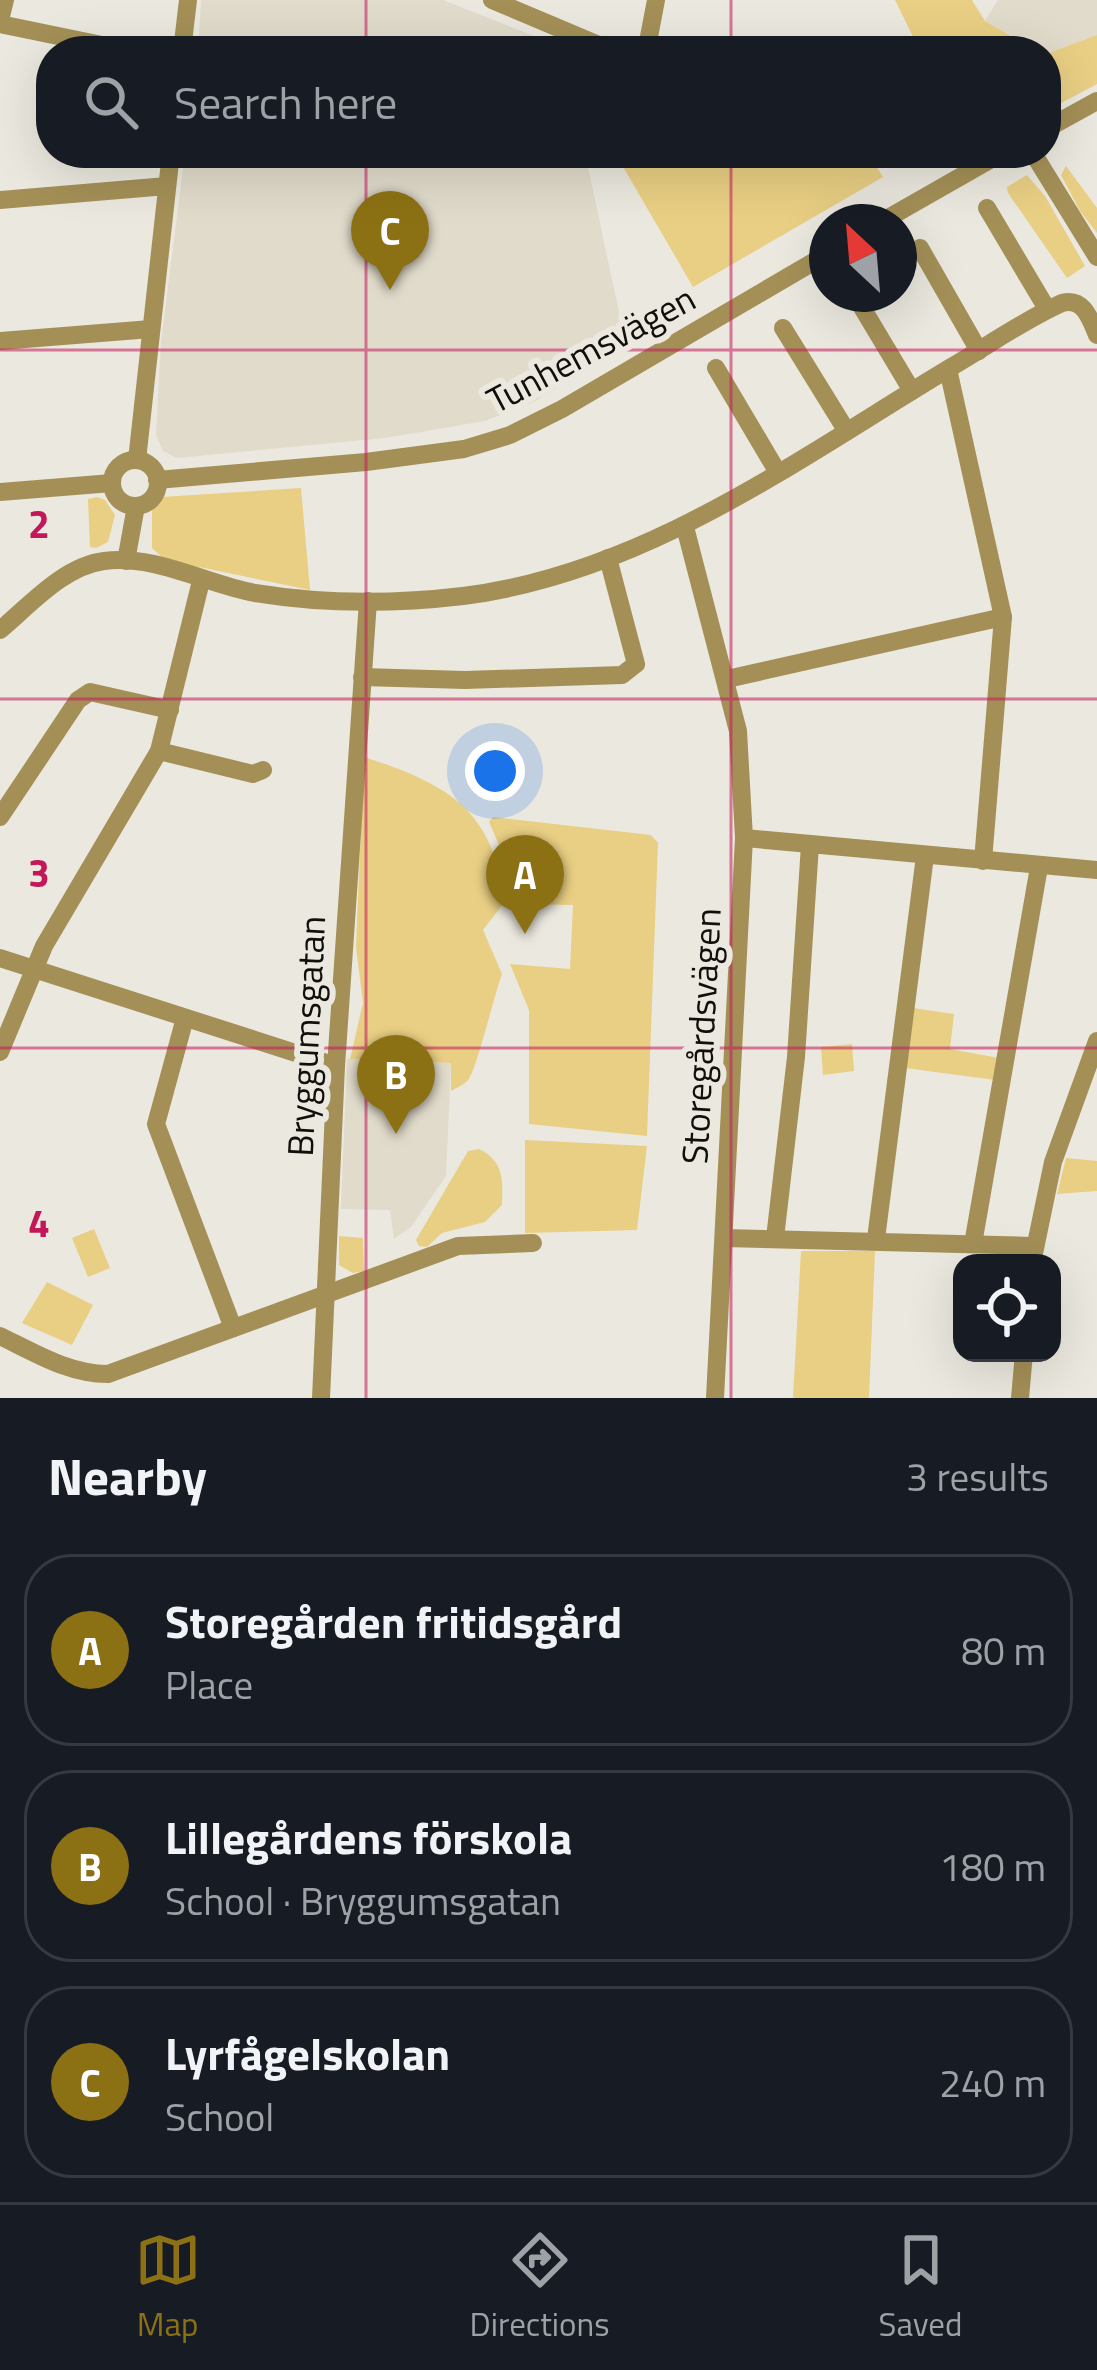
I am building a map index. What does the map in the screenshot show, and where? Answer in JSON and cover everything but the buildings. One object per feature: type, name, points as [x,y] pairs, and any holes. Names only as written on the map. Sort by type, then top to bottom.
[{"type":"street","points":[[5,0],[0,22],[62,36]]},
{"type":"street","points":[[184,36],[188,0]]},
{"type":"street","points":[[492,0],[577,36]]},
{"type":"street","points":[[649,36],[656,0]]},
{"type":"street","points":[[1061,121],[1097,101]]},
{"type":"street","points":[[137,460],[169,168]]},
{"type":"street","points":[[913,204],[976,168]]},
{"type":"street","points":[[1042,168],[1097,257]]},
{"type":"street","points":[[0,200],[167,186]]},
{"type":"street","points":[[987,208],[1047,309]]},
{"type":"street","points":[[920,248],[979,351]]},
{"type":"street","name":"Tunhemsvägen","points":[[157,481],[366,462],[464,449],[510,435],[562,410],[809,265]]},
{"type":"street","points":[[0,630],[68,575],[89,564],[126,560],[295,598],[368,602],[529,584],[685,527],[1047,309],[1073,300],[1085,311],[1097,335]]},
{"type":"street","points":[[865,312],[911,391]]},
{"type":"street","points":[[783,328],[846,430]]},
{"type":"street","points":[[0,341],[151,329]]},
{"type":"street","points":[[716,368],[777,472]]},
{"type":"street","points":[[948,369],[1003,617],[983,861]]},
{"type":"street","points":[[126,560],[136,506],[154,495],[157,481],[151,467],[137,460]]},
{"type":"street","points":[[136,506],[116,497],[112,483],[117,469],[137,460]]},
{"type":"street","points":[[0,492],[112,483]]},
{"type":"street","name":"Storegårdsvägen","points":[[685,527],[727,679],[743,774],[744,838],[715,1398]]},
{"type":"street","points":[[362,677],[622,676],[636,664],[608,558]]},
{"type":"street","points":[[0,1052],[33,968],[159,751],[201,580]]},
{"type":"street","name":"Bryggumsgatan","points":[[321,1398],[336,1066],[368,602]]},
{"type":"street","points":[[727,679],[1003,617]]},
{"type":"street","points":[[0,817],[78,700],[89,692],[170,710]]},
{"type":"street","points":[[159,751],[253,774],[263,770]]},
{"type":"street","points":[[744,838],[1097,870]]},
{"type":"street","points":[[775,1238],[797,1043],[810,845]]},
{"type":"street","points":[[876,1239],[925,856]]},
{"type":"street","points":[[973,1244],[1039,867]]},
{"type":"street","points":[[0,958],[336,1066]]},
{"type":"street","points":[[185,1018],[156,1124],[232,1328]]},
{"type":"street","points":[[1033,1254],[1052,1162],[1097,1041]]},
{"type":"street","points":[[724,1238],[973,1244],[1028,1254]]},
{"type":"street","points":[[0,1336],[61,1365],[108,1374],[458,1246],[533,1243]]},
{"type":"street","points":[[1020,1398],[1023,1362]]},
{"type":"shaded area","points":[[201,0],[443,0],[534,36],[199,36]]},
{"type":"shaded area","points":[[895,0],[972,0],[985,21],[1012,36],[913,36]]},
{"type":"shaded area","points":[[998,0],[1097,0],[1097,35],[1061,48],[1061,36],[1013,36],[985,21]]},
{"type":"shaded area","points":[[1097,35],[1097,84],[1061,103],[1061,48]]},
{"type":"shaded area","points":[[1066,166],[1097,208],[1097,233],[1061,175]]},
{"type":"shaded area","points":[[183,168],[588,168],[626,345],[534,402],[485,421],[385,438],[177,458],[163,451],[156,435],[161,342]]},
{"type":"shaded area","points":[[624,168],[877,168],[883,177],[836,204],[809,204],[809,220],[693,287]]},
{"type":"shaded area","points":[[1027,175],[1045,196],[1085,266],[1067,278],[1008,193],[1007,187]]},
{"type":"shaded area","points":[[301,488],[310,590],[165,560],[152,548],[152,504],[161,497]]},
{"type":"shaded area","points":[[97,497],[115,515],[108,542],[96,548],[90,547],[88,499]]},
{"type":"shaded area","points":[[364,757],[419,778],[462,805],[478,823],[499,872],[503,904],[483,930],[502,974],[471,1074],[451,1091],[451,1063],[350,1059],[363,1003],[356,947]]},
{"type":"shaded area","points":[[493,817],[651,835],[658,843],[647,1136],[529,1124],[529,1010],[510,964],[570,969],[573,905],[515,904],[505,859],[489,822]]},
{"type":"shaded area","points":[[913,1008],[954,1014],[950,1049],[999,1058],[995,1080],[905,1068]]},
{"type":"shaded area","points":[[852,1044],[854,1071],[823,1075],[821,1047]]},
{"type":"shaded area","points":[[347,1059],[451,1063],[446,1176],[411,1227],[394,1239],[390,1210],[341,1209]]},
{"type":"shaded area","points":[[525,1140],[647,1146],[637,1230],[525,1233]]},
{"type":"shaded area","points":[[479,1149],[498,1165],[502,1205],[485,1222],[442,1233],[427,1247],[419,1246],[416,1240],[468,1151]]},
{"type":"shaded area","points":[[1066,1158],[1097,1161],[1097,1191],[1057,1194]]},
{"type":"shaded area","points":[[94,1229],[110,1268],[88,1277],[72,1238]]},
{"type":"shaded area","points":[[339,1236],[363,1238],[364,1271],[353,1273],[339,1265]]},
{"type":"shaded area","points":[[801,1251],[875,1251],[869,1398],[793,1398]]},
{"type":"shaded area","points":[[47,1282],[93,1305],[72,1345],[22,1323]]},
{"type":"place","name":"Lyrfågelskolan","points":[[390,290]]},
{"type":"place","name":"Storegården fritidsgård","points":[[525,934]]},
{"type":"place","name":"Lillegårdens förskola","points":[[396,1134]]}]
